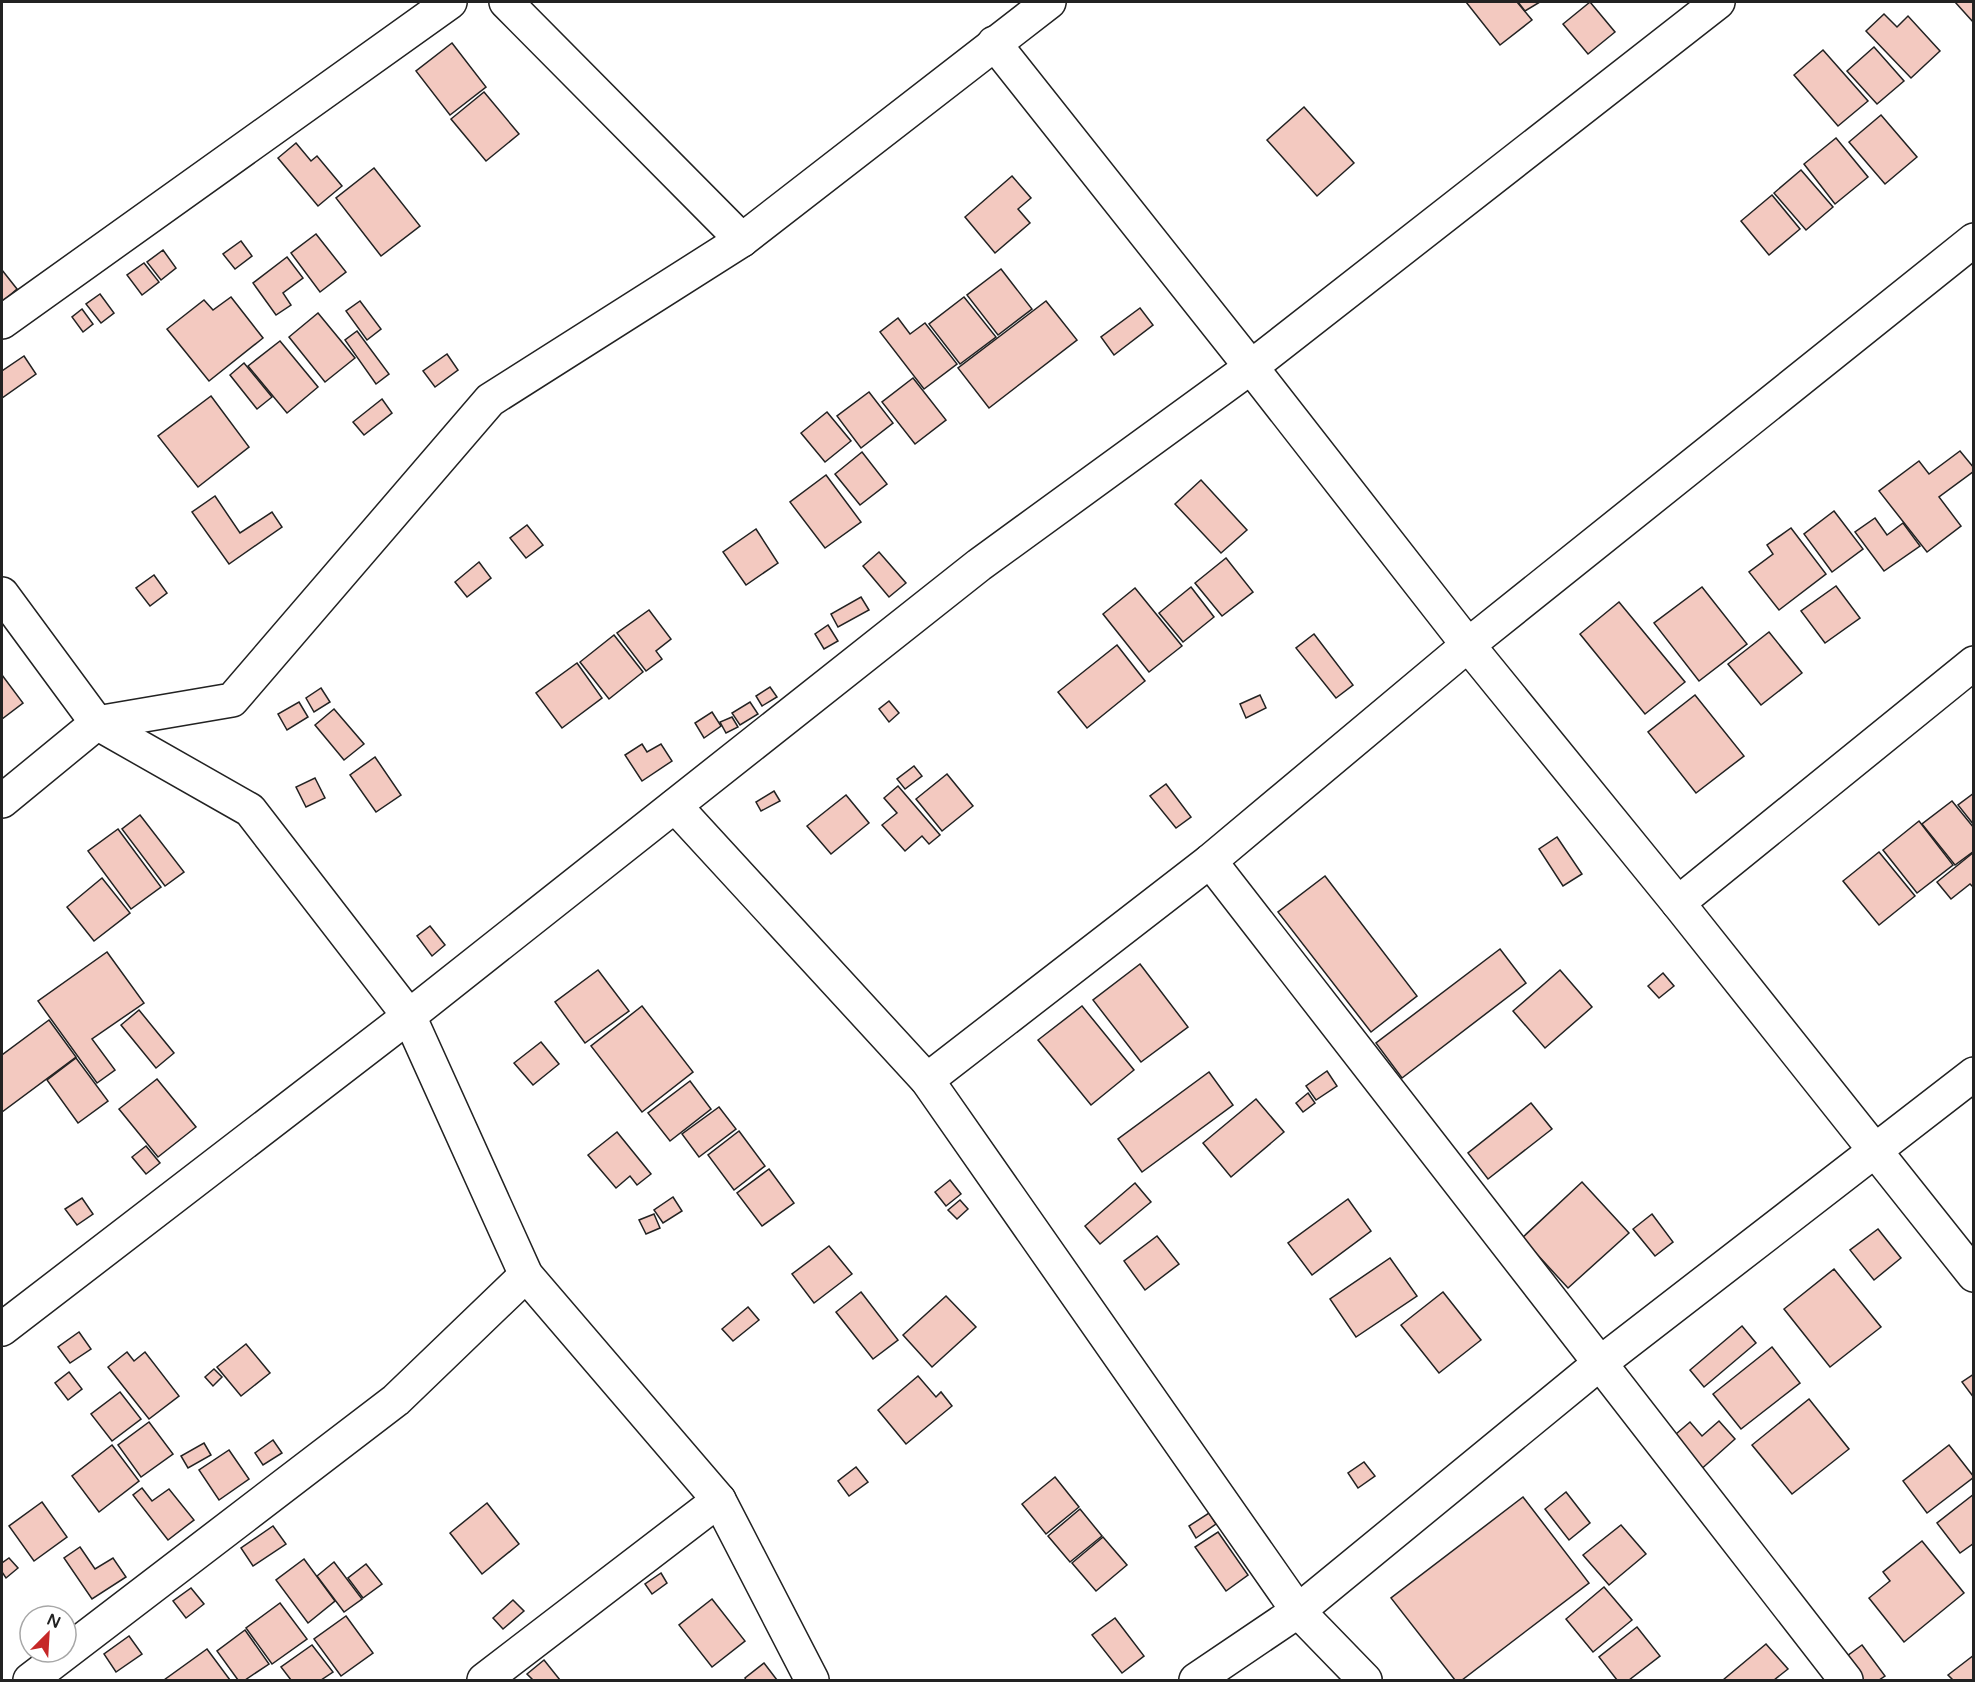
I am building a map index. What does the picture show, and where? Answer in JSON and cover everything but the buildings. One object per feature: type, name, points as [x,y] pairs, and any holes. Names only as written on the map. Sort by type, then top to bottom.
[{"type":"street","points":[[2,322],[450,2]]},
{"type":"street","points":[[506,2],[742,240]]},
{"type":"street","points":[[2,801],[97,723],[232,700],[490,400],[742,240],[1049,2]]},
{"type":"street","points":[[2,1329],[409,1016],[979,565],[1251,367],[1718,2]]},
{"type":"street","points":[[994,43],[1468,645],[1678,903],[1974,1275]]},
{"type":"street","points":[[927,1080],[1210,861],[1468,645],[1974,240]]},
{"type":"street","points":[[2,594],[97,723],[250,810],[409,1016],[526,1275],[719,1500],[812,1680]]},
{"type":"street","points":[[1678,903],[1974,663]]},
{"type":"street","points":[[675,806],[927,1080],[1298,1611],[1365,1680]]},
{"type":"street","points":[[1210,861],[1846,1680]]},
{"type":"street","points":[[1196,1680],[1298,1611],[1599,1364],[1974,1074]]},
{"type":"street","points":[[30,1680],[396,1400],[526,1275]]},
{"type":"street","points":[[484,1680],[719,1500]]}]
